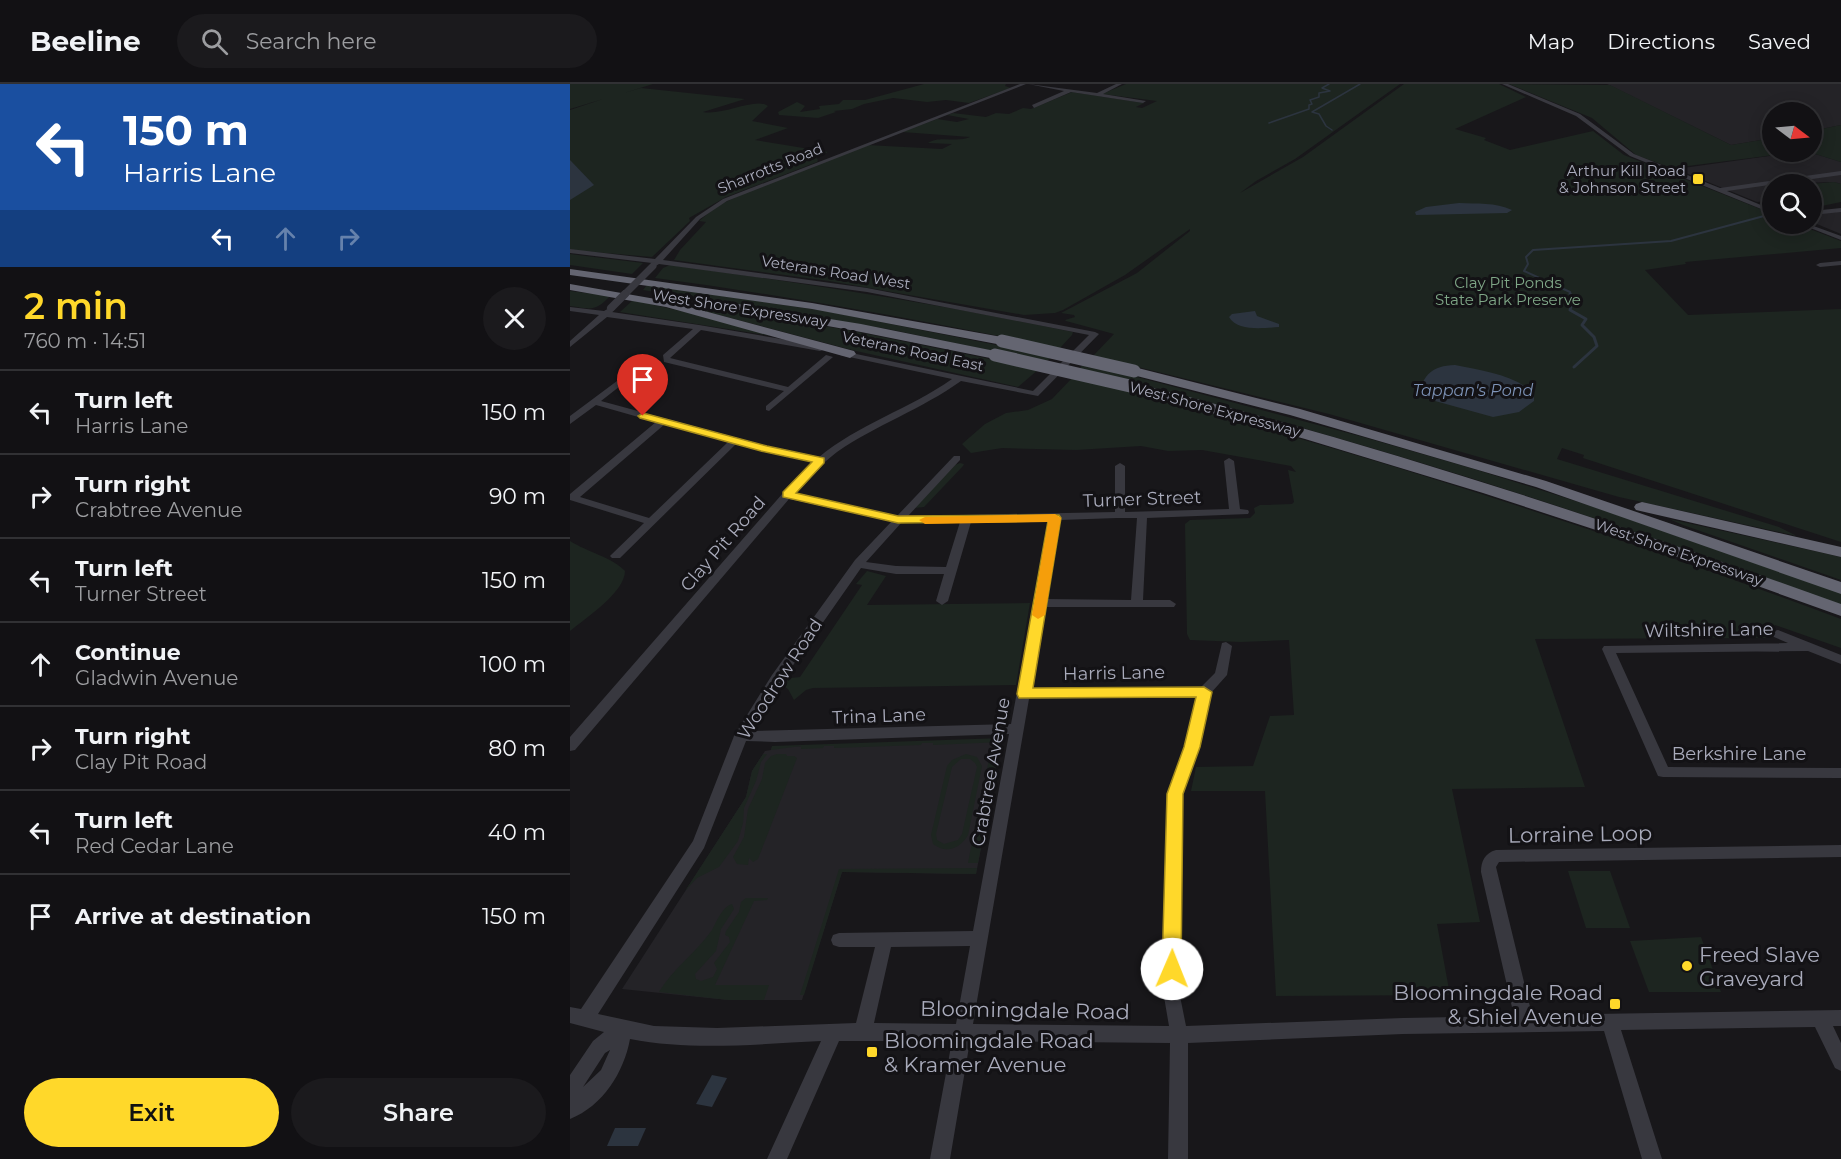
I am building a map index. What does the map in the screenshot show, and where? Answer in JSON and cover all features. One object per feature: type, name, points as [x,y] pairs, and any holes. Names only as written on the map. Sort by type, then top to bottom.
[{"type":"highway","name":"West Shore Expressway","points":[[570,270],[846,311],[1002,341],[1132,378],[1523,499],[1660,544],[1841,610]]},
{"type":"highway","name":"West Shore Expressway","points":[[570,286],[776,313],[995,355],[1132,378],[1339,424],[1541,484],[1841,588]]},
{"type":"highway","points":[[570,286],[679,307],[850,354]]},
{"type":"highway","points":[[1541,484],[1841,552]]},
{"type":"street","name":"Sharrotts Road","points":[[570,345],[609,311],[698,218],[725,200],[1024,84]]},
{"type":"street","points":[[1030,84],[1143,101]]},
{"type":"street","points":[[1034,106],[1085,84]]},
{"type":"street","points":[[1097,94],[1120,84]]},
{"type":"street","points":[[1503,84],[1578,115],[1632,155],[1762,208]]},
{"type":"street","points":[[1719,190],[1841,173]]},
{"type":"street","points":[[1822,212],[1841,210]]},
{"type":"street","points":[[1822,231],[1841,238]]},
{"type":"street","name":"Veterans Road West","points":[[570,251],[899,296],[1095,334],[1035,394]]},
{"type":"street","points":[[1820,265],[1841,263]]},
{"type":"street","name":"Veterans Road East","points":[[570,309],[609,311],[850,354],[1035,394]]},
{"type":"street","points":[[699,327],[671,351],[666,357],[667,360],[790,390]]},
{"type":"street","points":[[570,336],[580,337]]},
{"type":"street","points":[[769,408],[829,357]]},
{"type":"street","name":"Clay Pit Road","points":[[570,746],[787,495],[820,461],[856,436],[897,415],[960,377]]},
{"type":"street","points":[[570,421],[621,381]]},
{"type":"street","points":[[595,402],[734,441],[820,461]]},
{"type":"street","points":[[572,497],[663,421]]},
{"type":"street","points":[[616,556],[734,441]]},
{"type":"street","name":"Woodrow Road","points":[[578,1016],[699,844],[741,736],[777,678],[858,564],[957,458]]},
{"type":"street","name":"Turner Street","points":[[787,495],[898,519],[966,520],[1239,513],[1229,461]]},
{"type":"street","points":[[1120,466],[1120,516]]},
{"type":"street","points":[[572,497],[651,522]]},
{"type":"street","points":[[1137,604],[1142,516]]},
{"type":"street","name":"Crabtree Avenue","points":[[940,1159],[1055,518]]},
{"type":"street","points":[[942,601],[966,520]]},
{"type":"street","points":[[858,564],[896,570],[950,571]]},
{"type":"street","points":[[1040,603],[1170,604]]},
{"type":"street","points":[[1778,634],[1841,660]]},
{"type":"street","points":[[1178,1159],[1179,1035],[1172,991],[1175,794],[1192,747],[1204,692],[1221,675],[1226,646]]},
{"type":"street","name":"Wiltshire Lane","points":[[1608,649],[1810,647]]},
{"type":"street","name":"Berkshire Lane","points":[[1608,649],[1663,772],[1841,773]]},
{"type":"street","name":"Harris Lane","points":[[1025,694],[1204,692]]},
{"type":"street","name":"Trina Lane","points":[[741,736],[776,737],[1018,729]]},
{"type":"street","name":"Lorraine Loop","points":[[1526,1024],[1488,872],[1491,859],[1496,856],[1841,851]]},
{"type":"street","points":[[839,940],[981,938]]},
{"type":"street","points":[[863,1031],[885,939]]},
{"type":"street","name":"Bloomingdale Road","points":[[578,1016],[622,1029],[654,1035],[717,1038],[863,1031],[1179,1035],[1526,1024],[1841,1018]]},
{"type":"street","points":[[1820,1018],[1841,1062]]},
{"type":"street","points":[[1610,1022],[1652,1159]]},
{"type":"street","points":[[570,1100],[572,1090],[599,1047],[622,1029]]},
{"type":"street","points":[[570,1110],[602,1084],[618,1059],[622,1029]]},
{"type":"street","points":[[777,1159],[834,1032]]},
{"type":"shaded area","points":[[1607,84],[1841,84],[1841,125],[1822,129],[1822,102],[1762,102],[1762,140],[1731,145]]},
{"type":"shaded area","points":[[1822,156],[1841,162],[1841,184],[1822,182],[1822,174],[1762,174],[1762,201],[1757,202],[1676,169],[1762,157],[1762,162],[1822,162]]},
{"type":"shaded area","points":[[1841,209],[1841,234],[1822,226],[1822,211]]},
{"type":"shaded area","points":[[1002,740],[976,874],[842,872],[802,1000],[728,1000],[622,989],[746,797],[752,771],[765,751],[771,750],[772,747]]},
{"type":"green space","points":[[570,84],[653,84],[624,93],[641,88],[745,99],[703,112],[711,113],[762,104],[768,106],[752,121],[788,128],[755,140],[828,152],[816,158],[817,162],[726,197],[689,218],[690,221],[652,257],[570,250],[570,110],[603,99],[570,109]]},
{"type":"green space","points":[[924,84],[1006,84],[1005,86],[1011,88],[969,103],[893,98],[852,109],[834,111],[836,112],[818,118],[779,115],[778,112],[797,102],[805,106],[800,112],[820,109],[819,106],[839,104],[843,100],[865,100]]},
{"type":"green space","name":"Clay Pit Ponds State Park Preserve","points":[[1126,84],[1400,84],[1295,159],[1240,193],[1303,157],[1404,84],[1499,84],[1526,97],[1455,129],[1486,138],[1484,140],[1510,150],[1593,131],[1624,155],[1762,210],[1762,234],[1822,234],[1841,241],[1841,248],[1685,262],[1686,264],[1645,270],[1688,315],[1841,309],[1841,542],[1583,458],[1584,455],[1562,448],[1557,459],[1779,527],[1797,536],[1619,497],[1329,414],[1093,356],[1114,334],[1066,321],[1075,317],[1074,315],[1061,313],[1137,273],[1190,229],[1125,275],[1063,310],[1055,313],[1024,315],[829,281],[674,260],[680,250],[706,222],[699,221],[717,206],[747,192],[867,145],[942,149],[952,144],[928,143],[970,137],[902,132],[937,119],[957,122],[969,119],[947,115],[953,113],[986,117],[996,113],[1009,114],[1023,108],[1031,109],[1072,92],[1144,103],[1136,107],[1142,108],[1157,101],[1102,94]]},
{"type":"green space","points":[[1509,84],[1610,85],[1731,145],[1762,140],[1762,156],[1672,168],[1636,155],[1592,118]]},
{"type":"green space","points":[[1841,125],[1841,162],[1822,156],[1822,129]]},
{"type":"green space","points":[[1822,183],[1841,184],[1841,202],[1822,206]]},
{"type":"green space","points":[[570,254],[643,263],[632,274],[570,265]]},
{"type":"green space","points":[[670,265],[872,295],[1073,332],[1060,348],[858,310],[655,278],[663,268]]},
{"type":"green space","points":[[647,285],[825,311],[1052,356],[1046,362],[888,329],[643,290]]},
{"type":"green space","points":[[570,291],[610,296],[596,307],[583,308],[570,306]]},
{"type":"green space","points":[[633,300],[706,317],[772,336],[620,312]]},
{"type":"green space","points":[[677,304],[848,330],[1039,369],[1018,387],[856,351]]},
{"type":"green space","points":[[1084,363],[1363,437],[1594,507],[1841,593],[1841,605],[1647,536],[1517,493],[1290,424],[1079,369]]},
{"type":"green space","points":[[1073,377],[1268,429],[1364,458],[1556,519],[1746,584],[1841,619],[1841,648],[1775,625],[1766,638],[1535,639],[1585,787],[1452,789],[1480,922],[1437,924],[1450,995],[1276,996],[1265,791],[1191,791],[1196,767],[1253,766],[1270,716],[1294,715],[1289,640],[1241,642],[1190,640],[1187,634],[1185,524],[1190,520],[1250,518],[1255,513],[1254,508],[1260,505],[1292,504],[1294,502],[1288,470],[1296,472],[1291,466],[1202,450],[1168,451],[1141,446],[1076,450],[1002,448],[971,453],[962,444],[985,424],[1006,413],[1028,410],[1052,399]]},
{"type":"green space","points":[[964,464],[963,466],[924,507],[914,508],[955,465]]},
{"type":"green space","points":[[1669,519],[1841,557],[1841,580],[1683,525]]},
{"type":"green space","points":[[570,541],[613,562],[625,571],[619,587],[612,596],[570,631]]},
{"type":"green space","points":[[867,571],[886,576],[867,605],[1030,603],[1016,685],[813,688],[806,690],[794,700],[788,689],[779,683],[782,679],[800,677],[862,585],[856,584]]},
{"type":"green space","points":[[1003,738],[1002,742],[933,745],[933,743],[922,743],[921,745],[834,748],[834,746],[824,746],[823,748],[801,749],[801,746],[771,750],[772,746]]},
{"type":"green space","points":[[991,749],[1000,749],[978,863],[968,863],[977,816],[981,815],[986,791],[983,790]]},
{"type":"green space","points":[[763,754],[767,754],[761,762],[756,781],[744,808],[738,841],[719,867],[697,878],[685,891],[746,797],[752,771]]},
{"type":"green space","points":[[777,754],[797,758],[758,859],[753,862],[749,858],[748,865],[737,864],[733,857],[744,837],[748,809],[762,779],[765,763],[771,756]]},
{"type":"green space","points":[[966,754],[977,757],[982,766],[968,835],[957,847],[943,849],[933,844],[931,835],[947,766],[952,760]],"holes":[[[961,759],[970,759],[977,767],[962,834],[958,840],[944,844],[937,840],[936,834],[952,767]]]},
{"type":"green space","points":[[977,868],[976,874],[842,872],[804,995],[800,995],[839,869]]},
{"type":"green space","points":[[1568,871],[1610,871],[1630,928],[1586,928]]},
{"type":"green space","points":[[746,898],[768,898],[754,901],[715,985],[769,985],[764,1000],[728,1000],[659,992],[671,975],[706,938],[723,911],[732,904],[734,909],[721,929],[716,951],[695,974],[696,979],[701,981],[713,977],[717,969],[714,963],[730,942],[729,937],[725,935],[726,931],[739,912],[741,902]]},
{"type":"green space","points":[[1701,937],[1721,992],[1649,992],[1630,941]]},
{"type":"water","points":[[570,160],[594,185],[570,200]]},
{"type":"water","points":[[1459,203],[1493,205],[1512,210],[1507,213],[1416,215],[1415,212],[1426,207]]},
{"type":"water","points":[[1255,311],[1257,316],[1279,324],[1279,327],[1245,327],[1233,322],[1229,317],[1232,314]]},
{"type":"water","name":"Tappan's Pond","points":[[1455,365],[1497,374],[1517,382],[1534,393],[1534,401],[1519,412],[1493,417],[1417,396],[1430,373],[1440,367]]},
{"type":"water","points":[[712,1075],[727,1078],[712,1107],[696,1104]]},
{"type":"water","points":[[615,1128],[646,1128],[638,1146],[607,1146]]},
{"type":"waterway","points":[[1269,123],[1309,109],[1309,105],[1312,104],[1310,100],[1319,97],[1319,93],[1330,91],[1322,88],[1329,84]]},
{"type":"waterway","points":[[1332,130],[1326,126],[1319,114],[1312,112],[1360,84]]},
{"type":"waterway","points":[[1571,295],[1570,292],[1524,271],[1528,264],[1526,257],[1533,250],[1671,241],[1762,217]]},
{"type":"waterway","points":[[1570,294],[1572,302],[1570,310],[1586,319],[1582,325],[1594,337],[1597,346],[1574,367]]},
{"type":"slow traffic","points":[[925,520],[1055,518],[1038,615]]},
{"type":"place","name":"Arthur Kill Road & Johnson Street","points":[[1698,179]]},
{"type":"place","name":"Freed Slave Graveyard","points":[[1687,966]]},
{"type":"place","name":"Bloomingdale Road & Shiel Avenue","points":[[1615,1004]]},
{"type":"place","name":"Bloomingdale Road & Kramer Avenue","points":[[872,1052]]},
{"type":"route","points":[[643,416],[765,449],[820,461],[787,495],[898,519],[1055,518],[1025,694],[1204,692],[1192,747],[1175,794],[1172,969]]}]
